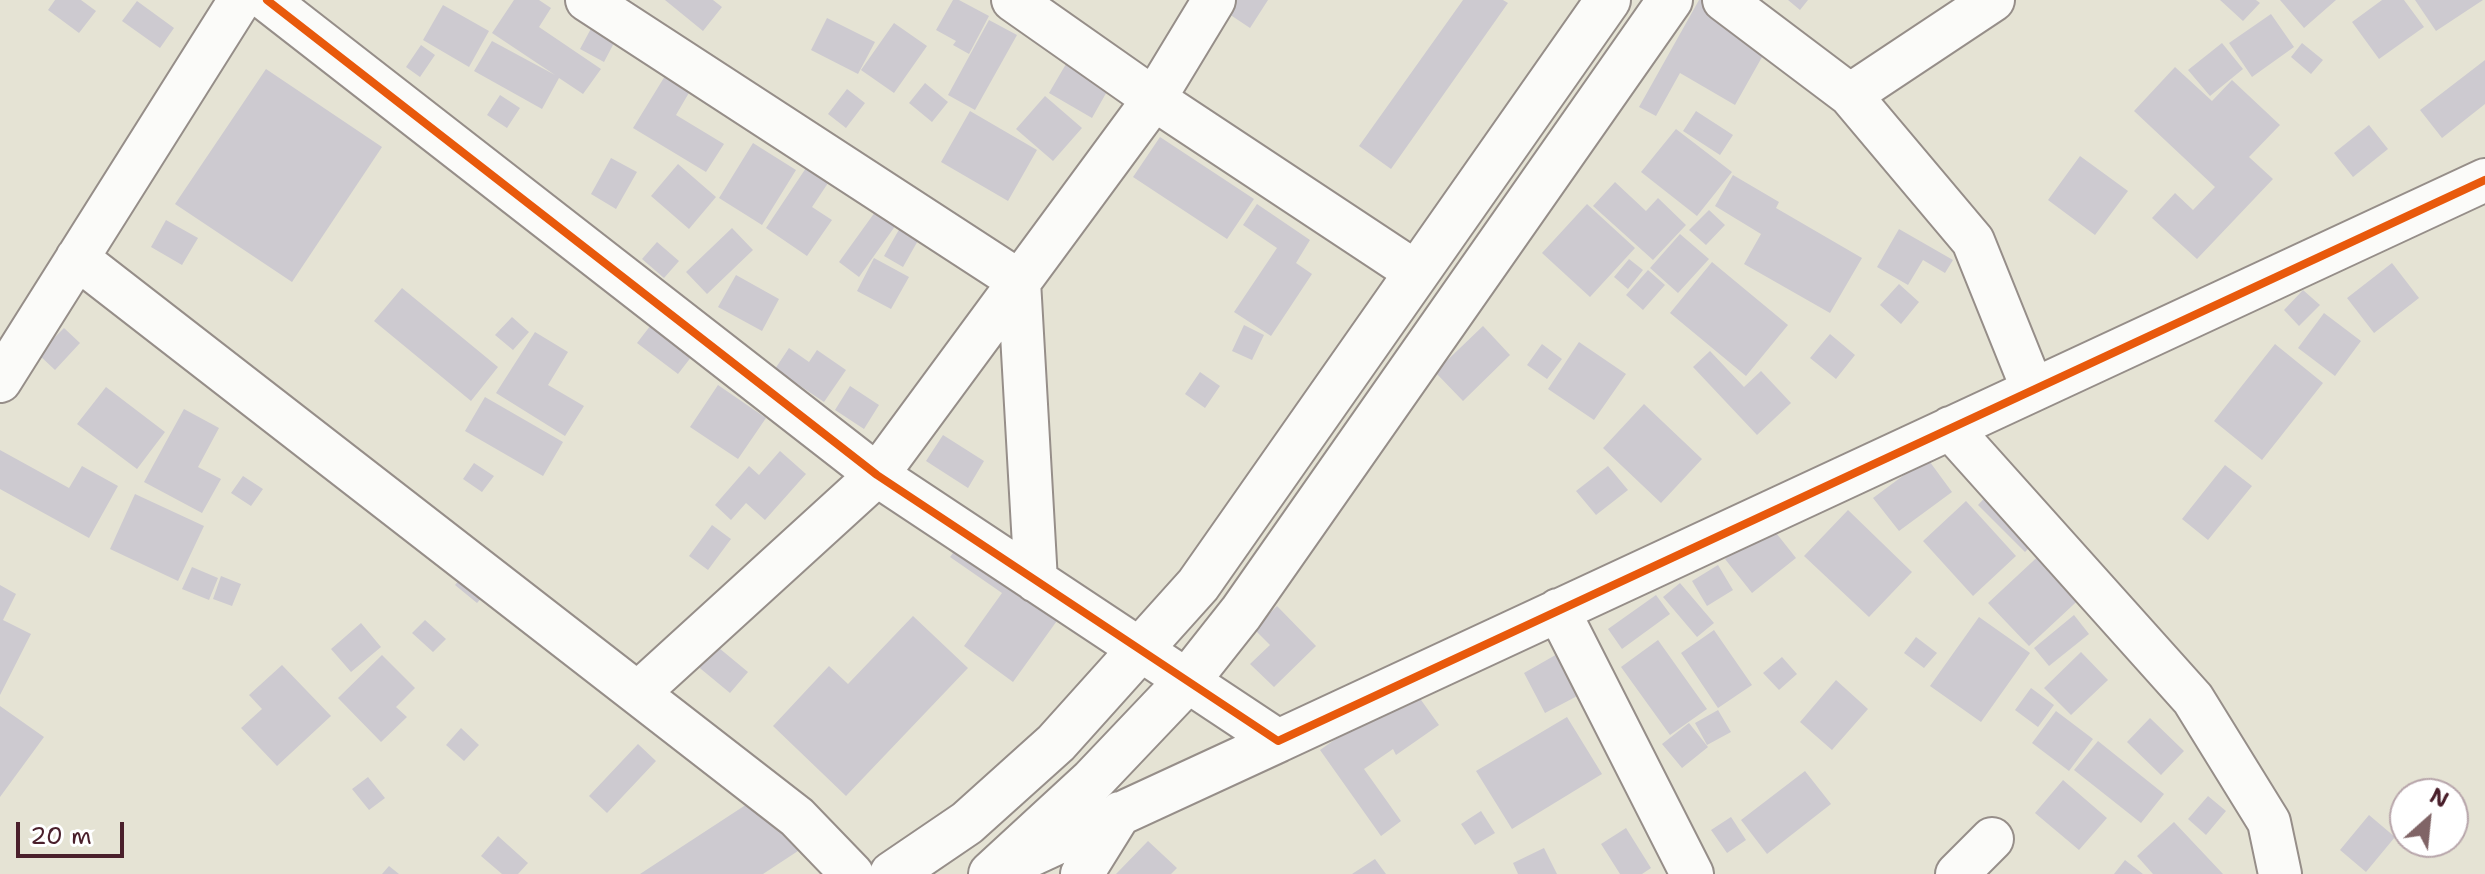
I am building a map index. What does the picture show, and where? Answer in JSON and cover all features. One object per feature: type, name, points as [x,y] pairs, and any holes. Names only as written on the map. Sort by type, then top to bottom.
[{"type":"main road","points":[[892,874],[967,823],[1056,743],[1198,585],[1608,0]]},
{"type":"main road","points":[[992,873],[1092,781],[1188,680],[1250,600],[1670,0]]},
{"type":"street","points":[[0,381],[240,0]]},
{"type":"street","points":[[267,0],[877,475],[1278,741]]},
{"type":"street","points":[[587,0],[1019,281]]},
{"type":"street","points":[[1013,0],[1154,99],[1417,273]]},
{"type":"street","points":[[639,692],[877,475],[1154,99],[1214,0]]},
{"type":"street","points":[[1724,0],[1850,95],[1973,241],[2033,390]]},
{"type":"street","points":[[1850,95],[1993,0]]},
{"type":"street","points":[[992,873],[2485,180]]},
{"type":"street","points":[[77,258],[797,817],[852,874]]},
{"type":"street","points":[[1019,281],[1036,581]]},
{"type":"street","points":[[1950,428],[2193,699],[2269,822],[2280,874]]},
{"type":"street","points":[[1558,610],[1692,874]]},
{"type":"street","points":[[1082,874],[1120,813]]},
{"type":"street","points":[[1957,874],[1992,839]]},
{"type":"building","points":[[55,0],[81,0],[96,11],[79,33],[48,10]]},
{"type":"building","points":[[514,0],[539,0],[551,8],[539,27],[601,69],[583,94],[559,78],[542,109],[474,71],[492,41],[555,75],[492,33]]},
{"type":"building","points":[[665,0],[713,0],[722,7],[703,31]]},
{"type":"building","points":[[953,0],[959,0],[989,16],[969,54],[953,45],[956,41],[936,30]]},
{"type":"building","points":[[1221,0],[1268,0],[1250,28],[1217,6]]},
{"type":"building","points":[[1463,0],[1503,0],[1508,3],[1391,169],[1359,146]]},
{"type":"building","points":[[1699,0],[1715,0],[1775,34],[1735,105],[1680,73],[1656,116],[1639,107]]},
{"type":"building","points":[[1788,0],[1808,0],[1800,10]]},
{"type":"building","points":[[2220,0],[2256,0],[2260,3],[2243,21]]},
{"type":"building","points":[[2280,0],[2336,0],[2304,28]]},
{"type":"building","points":[[2382,0],[2404,0],[2424,27],[2379,59],[2352,22]]},
{"type":"building","points":[[2415,0],[2483,0],[2436,31]]},
{"type":"building","points":[[137,1],[174,28],[160,48],[122,21]]},
{"type":"building","points":[[443,5],[489,31],[469,67],[423,40]]},
{"type":"building","points":[[601,10],[625,22],[604,62],[580,49]]},
{"type":"building","points":[[2271,14],[2294,47],[2252,77],[2229,43]]},
{"type":"building","points":[[827,18],[875,42],[858,74],[811,50]]},
{"type":"building","points":[[989,20],[1017,35],[975,110],[948,95]]},
{"type":"building","points":[[894,23],[927,46],[894,93],[861,70]]},
{"type":"building","points":[[2222,43],[2243,69],[2210,96],[2188,70]]},
{"type":"building","points":[[2302,43],[2323,60],[2311,74],[2291,57]]},
{"type":"building","points":[[421,45],[435,55],[420,77],[406,67]]},
{"type":"building","points":[[2485,60],[2485,104],[2442,138],[2420,110]]},
{"type":"building","points":[[1066,64],[1109,88],[1092,118],[1049,93]]},
{"type":"building","points":[[2175,67],[2212,101],[2232,80],[2280,125],[2249,157],[2273,179],[2197,259],[2152,218],[2175,193],[2193,210],[2215,187],[2134,111]]},
{"type":"building","points":[[266,69],[382,147],[292,282],[175,204]]},
{"type":"building","points":[[665,76],[690,91],[676,115],[724,144],[706,172],[633,128]]},
{"type":"building","points":[[925,83],[948,102],[932,122],[909,103]]},
{"type":"building","points":[[847,89],[865,103],[846,128],[828,114]]},
{"type":"building","points":[[500,95],[520,108],[507,128],[487,115]]},
{"type":"building","points":[[1045,96],[1082,128],[1053,161],[1016,129]]},
{"type":"building","points":[[970,111],[1037,150],[1008,201],[941,162]]},
{"type":"building","points":[[1696,111],[1733,135],[1720,155],[1683,131]]},
{"type":"building","points":[[2369,125],[2388,149],[2353,177],[2334,153]]},
{"type":"building","points":[[1676,129],[1732,172],[1697,216],[1641,172]]},
{"type":"building","points":[[1160,137],[1254,199],[1227,239],[1133,177]]},
{"type":"building","points":[[753,143],[796,170],[762,225],[719,198]]},
{"type":"building","points":[[2080,156],[2128,191],[2095,235],[2048,200]]},
{"type":"building","points":[[611,158],[637,172],[616,209],[591,194]]},
{"type":"building","points":[[678,164],[716,197],[689,229],[651,196]]},
{"type":"building","points":[[806,168],[828,183],[812,207],[832,220],[807,256],[766,228]]},
{"type":"building","points":[[1733,175],[1779,202],[1776,208],[1862,258],[1830,313],[1744,264],[1761,234],[1715,206]]},
{"type":"building","points":[[1615,182],[1646,211],[1658,198],[1686,225],[1653,260],[1593,206]]},
{"type":"building","points":[[883,201],[903,215],[859,277],[839,262]]},
{"type":"building","points":[[1257,204],[1310,240],[1296,263],[1312,274],[1271,336],[1234,312],[1277,248],[1243,225]]},
{"type":"building","points":[[1587,204],[1635,248],[1590,297],[1542,253]]},
{"type":"building","points":[[1709,210],[1725,225],[1706,245],[1689,230]]},
{"type":"building","points":[[905,219],[924,230],[903,267],[884,256]]},
{"type":"building","points":[[166,220],[198,238],[182,265],[151,247]]},
{"type":"building","points":[[732,228],[753,250],[707,294],[686,272]]},
{"type":"building","points":[[1899,229],[1953,260],[1945,273],[1923,260],[1908,285],[1877,267]]},
{"type":"building","points":[[1680,234],[1709,259],[1678,293],[1650,268]]},
{"type":"building","points":[[657,242],[679,261],[664,278],[642,259]]},
{"type":"building","points":[[874,258],[909,277],[891,309],[857,291]]},
{"type":"building","points":[[1629,259],[1643,270],[1628,289],[1614,277]]},
{"type":"building","points":[[1712,262],[1788,325],[1746,376],[1670,313]]},
{"type":"building","points":[[2392,263],[2419,298],[2374,333],[2347,298]]},
{"type":"building","points":[[1648,270],[1665,285],[1643,310],[1626,295]]},
{"type":"building","points":[[736,275],[779,299],[762,331],[718,307]]},
{"type":"building","points":[[1899,284],[1919,302],[1901,324],[1880,305]]},
{"type":"building","points":[[402,288],[498,367],[471,401],[374,321]]},
{"type":"building","points":[[2303,290],[2320,305],[2299,326],[2284,310]]},
{"type":"building","points":[[2324,313],[2361,341],[2335,376],[2298,348]]},
{"type":"building","points":[[512,317],[529,332],[513,350],[495,335]]},
{"type":"building","points":[[654,321],[695,352],[678,374],[637,343]]},
{"type":"building","points":[[1244,325],[1264,335],[1252,360],[1232,351]]},
{"type":"building","points":[[1483,326],[1510,355],[1463,401],[1435,372]]},
{"type":"building","points":[[64,328],[80,343],[55,370],[38,354]]},
{"type":"building","points":[[535,332],[568,352],[548,385],[584,406],[565,436],[496,393]]},
{"type":"building","points":[[1830,334],[1855,355],[1836,379],[1810,358]]},
{"type":"building","points":[[1579,342],[1626,374],[1594,420],[1548,389]]},
{"type":"building","points":[[1542,344],[1562,359],[1547,379],[1527,365]]},
{"type":"building","points":[[2275,344],[2323,383],[2262,460],[2214,421]]},
{"type":"building","points":[[789,348],[809,362],[817,350],[846,370],[824,402],[775,369]]},
{"type":"building","points":[[1710,351],[1744,387],[1761,371],[1791,403],[1757,435],[1693,367]]},
{"type":"building","points":[[1200,372],[1220,386],[1205,408],[1185,394]]},
{"type":"building","points":[[718,385],[766,418],[738,459],[690,427]]},
{"type":"building","points":[[850,386],[879,405],[864,429],[835,410]]},
{"type":"building","points":[[106,387],[165,432],[137,469],[77,424]]},
{"type":"building","points":[[485,397],[563,442],[543,476],[465,431]]},
{"type":"building","points":[[1644,404],[1702,459],[1661,503],[1603,448]]},
{"type":"building","points":[[184,409],[219,428],[198,467],[221,479],[202,513],[144,482]]},
{"type":"building","points":[[943,435],[984,461],[968,488],[926,461]]},
{"type":"building","points":[[0,450],[69,488],[82,466],[118,486],[89,538],[0,489]]},
{"type":"building","points":[[780,451],[806,474],[765,520],[746,503],[731,520],[715,505],[749,466],[759,475]]},
{"type":"building","points":[[1927,458],[1952,492],[1899,531],[1873,498]]},
{"type":"building","points":[[474,463],[494,476],[482,492],[463,479]]},
{"type":"building","points":[[2225,465],[2252,486],[2208,540],[2182,519]]},
{"type":"building","points":[[1608,466],[1628,490],[1596,515],[1576,491]]},
{"type":"building","points":[[243,476],[263,489],[251,506],[231,493]]},
{"type":"building","points":[[1993,489],[2041,536],[2025,552],[1978,505]]},
{"type":"building","points":[[135,494],[204,526],[178,581],[110,549]]},
{"type":"building","points":[[1966,501],[2016,556],[1973,596],[1923,541]]},
{"type":"building","points":[[1848,510],[1912,572],[1869,617],[1804,556]]},
{"type":"building","points":[[1769,524],[1796,558],[1752,593],[1725,559]]},
{"type":"building","points":[[712,525],[731,539],[708,570],[689,556]]},
{"type":"building","points":[[968,533],[1069,604],[1013,682],[964,646],[1002,593],[950,557]]},
{"type":"building","points":[[2046,549],[2087,592],[2029,646],[1988,603]]},
{"type":"building","points":[[1718,565],[1733,590],[1707,606],[1692,581]]},
{"type":"building","points":[[192,567],[218,578],[209,600],[182,589]]},
{"type":"building","points":[[464,574],[486,593],[477,603],[455,585]]},
{"type":"building","points":[[221,576],[241,584],[232,606],[213,599]]},
{"type":"building","points":[[1680,583],[1714,623],[1697,637],[1663,597]]},
{"type":"building","points":[[0,585],[16,594],[3,620],[31,634],[0,695]]},
{"type":"building","points":[[1656,595],[1670,614],[1622,649],[1608,629]]},
{"type":"building","points":[[1277,606],[1316,646],[1274,687],[1250,664],[1270,645],[1254,629]]},
{"type":"building","points":[[2074,615],[2089,634],[2049,666],[2034,648]]},
{"type":"building","points":[[913,616],[968,668],[846,796],[773,726],[829,666],[848,684]]},
{"type":"building","points":[[1979,617],[2030,653],[1981,722],[1930,686]]},
{"type":"building","points":[[425,620],[446,639],[433,652],[412,633]]},
{"type":"building","points":[[743,620],[719,648],[748,672],[730,693],[678,650]]},
{"type":"building","points":[[361,623],[381,647],[351,672],[331,649]]},
{"type":"building","points":[[1714,630],[1752,685],[1718,708],[1681,653]]},
{"type":"building","points":[[1916,637],[1937,653],[1924,668],[1904,653]]},
{"type":"building","points":[[1658,640],[1707,709],[1670,735],[1621,667]]},
{"type":"building","points":[[2081,652],[2108,680],[2071,715],[2044,688]]},
{"type":"building","points":[[1559,653],[1581,694],[1545,713],[1524,673]]},
{"type":"building","points":[[382,655],[415,688],[396,707],[407,717],[381,742],[338,698]]},
{"type":"building","points":[[1782,657],[1797,674],[1779,690],[1763,673]]},
{"type":"building","points":[[282,665],[331,716],[277,766],[241,728],[262,709],[249,695]]},
{"type":"building","points":[[1836,680],[1868,709],[1832,750],[1800,722]]},
{"type":"building","points":[[1411,686],[1439,725],[1396,755],[1393,749],[1364,769],[1401,821],[1381,836],[1320,750]]},
{"type":"building","points":[[2031,688],[2054,705],[2038,727],[2015,710]]},
{"type":"building","points":[[0,706],[44,737],[0,797]]},
{"type":"building","points":[[1718,710],[1731,732],[1707,745],[1695,723]]},
{"type":"building","points":[[2056,711],[2093,739],[2069,771],[2032,743]]},
{"type":"building","points":[[1567,717],[1602,774],[1512,829],[1476,771]]},
{"type":"building","points":[[2150,718],[2184,751],[2161,775],[2127,742]]},
{"type":"building","points":[[1689,723],[1708,747],[1682,768],[1662,744]]},
{"type":"building","points":[[461,728],[479,745],[464,761],[446,745]]},
{"type":"building","points":[[2098,741],[2164,794],[2141,823],[2074,770]]},
{"type":"building","points":[[638,744],[656,761],[607,813],[589,796]]},
{"type":"building","points":[[1805,771],[1831,804],[1767,854],[1741,820]]},
{"type":"building","points":[[368,777],[385,798],[369,810],[352,789]]},
{"type":"building","points":[[2063,780],[2107,818],[2079,850],[2035,813]]},
{"type":"building","points":[[764,793],[801,849],[763,874],[640,874]]},
{"type":"building","points":[[2208,796],[2226,811],[2206,835],[2188,819]]},
{"type":"building","points":[[1481,811],[1495,833],[1475,845],[1461,824]]},
{"type":"building","points":[[2369,815],[2389,832],[2389,844],[2366,872],[2340,850]]},
{"type":"building","points":[[1731,817],[1746,840],[1727,853],[1711,830]]},
{"type":"building","points":[[2174,822],[2223,874],[2153,874],[2137,856]]},
{"type":"building","points":[[1626,828],[1651,868],[1642,874],[1620,874],[1601,844]]},
{"type":"building","points":[[498,836],[528,863],[518,874],[502,874],[481,856]]},
{"type":"building","points":[[1148,841],[1177,868],[1171,874],[1116,874]]},
{"type":"building","points":[[1544,848],[1557,874],[1518,874],[1513,863]]},
{"type":"building","points":[[1375,859],[1386,874],[1352,874]]},
{"type":"building","points":[[2125,860],[2143,874],[2114,874]]},
{"type":"building","points":[[389,866],[399,874],[382,874]]},
{"type":"cycle path","points":[[267,0],[877,475],[1278,741],[2485,180]]}]
